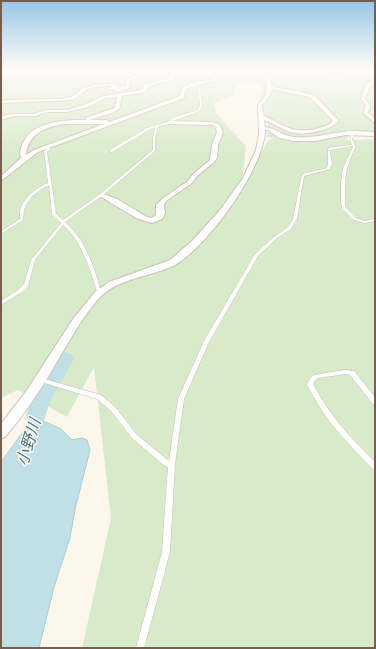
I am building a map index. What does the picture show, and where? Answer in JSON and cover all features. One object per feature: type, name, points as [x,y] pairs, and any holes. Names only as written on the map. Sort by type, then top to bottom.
[{"type":"street","points":[[1,102],[38,102],[67,99]]},
{"type":"street","points":[[1,118],[13,115],[35,115],[46,111],[71,111],[100,99]]},
{"type":"street","points":[[78,121],[117,109],[119,99]]},
{"type":"street","points":[[1,179],[25,158],[45,148],[112,122],[179,99]]},
{"type":"street","points":[[1,433],[25,404],[79,318],[99,292],[118,282],[174,261],[190,248],[230,202],[244,182],[259,152],[262,128],[261,102],[264,99]]},
{"type":"street","points":[[262,117],[276,123],[288,131],[298,133],[307,133],[325,128],[335,123],[336,121],[315,99]]},
{"type":"street","points":[[364,99],[368,106],[365,113],[375,121]]},
{"type":"street","points":[[25,158],[22,154],[24,146],[31,134],[57,122],[112,122]]},
{"type":"street","points":[[101,195],[112,198],[134,214],[152,221],[161,214],[160,205],[164,200],[190,182],[195,174],[212,161],[214,158],[215,145],[220,132],[217,125],[208,122],[185,124],[169,123]]},
{"type":"street","points":[[262,128],[270,129],[281,137],[294,139],[315,139],[338,134],[353,133],[375,134]]},
{"type":"lane","points":[[111,151],[148,129],[169,123],[174,119],[199,110],[200,99]]},
{"type":"lane","points":[[1,303],[20,291],[26,285],[33,260],[63,222],[101,195],[154,150],[154,138],[157,126]]},
{"type":"lane","points":[[353,133],[351,139],[354,145],[343,182],[344,208],[361,222],[375,220]]},
{"type":"lane","points":[[140,648],[166,552],[172,464],[180,399],[207,341],[256,255],[275,238],[290,228],[299,204],[303,175],[328,169],[330,164],[329,149],[354,145]]},
{"type":"lane","points":[[50,150],[45,152],[54,214],[63,222],[83,246],[91,262],[99,292]]},
{"type":"lane","points":[[1,233],[22,220],[22,211],[27,202],[40,188],[50,184]]},
{"type":"lane","points":[[375,402],[352,373],[345,372],[314,376],[310,384],[336,426],[375,467]]},
{"type":"lane","points":[[41,380],[99,396],[113,409],[135,437],[167,464],[172,464]]},
{"type":"green space","points":[[1,99],[224,99],[214,103],[216,113],[246,146],[241,189],[269,139],[276,139],[266,137],[268,122],[259,99],[375,99],[375,134],[349,131],[347,140],[375,139],[375,648],[82,648],[111,518],[94,367],[67,417],[18,390],[1,398]]},
{"type":"water","points":[[39,396],[44,396],[39,419],[61,429],[72,440],[82,438],[87,440],[90,450],[75,509],[70,538],[54,587],[39,648],[1,648],[1,462],[31,421]]},
{"type":"waterway","name":"小野川","points":[[36,416],[42,396],[65,359]]}]
